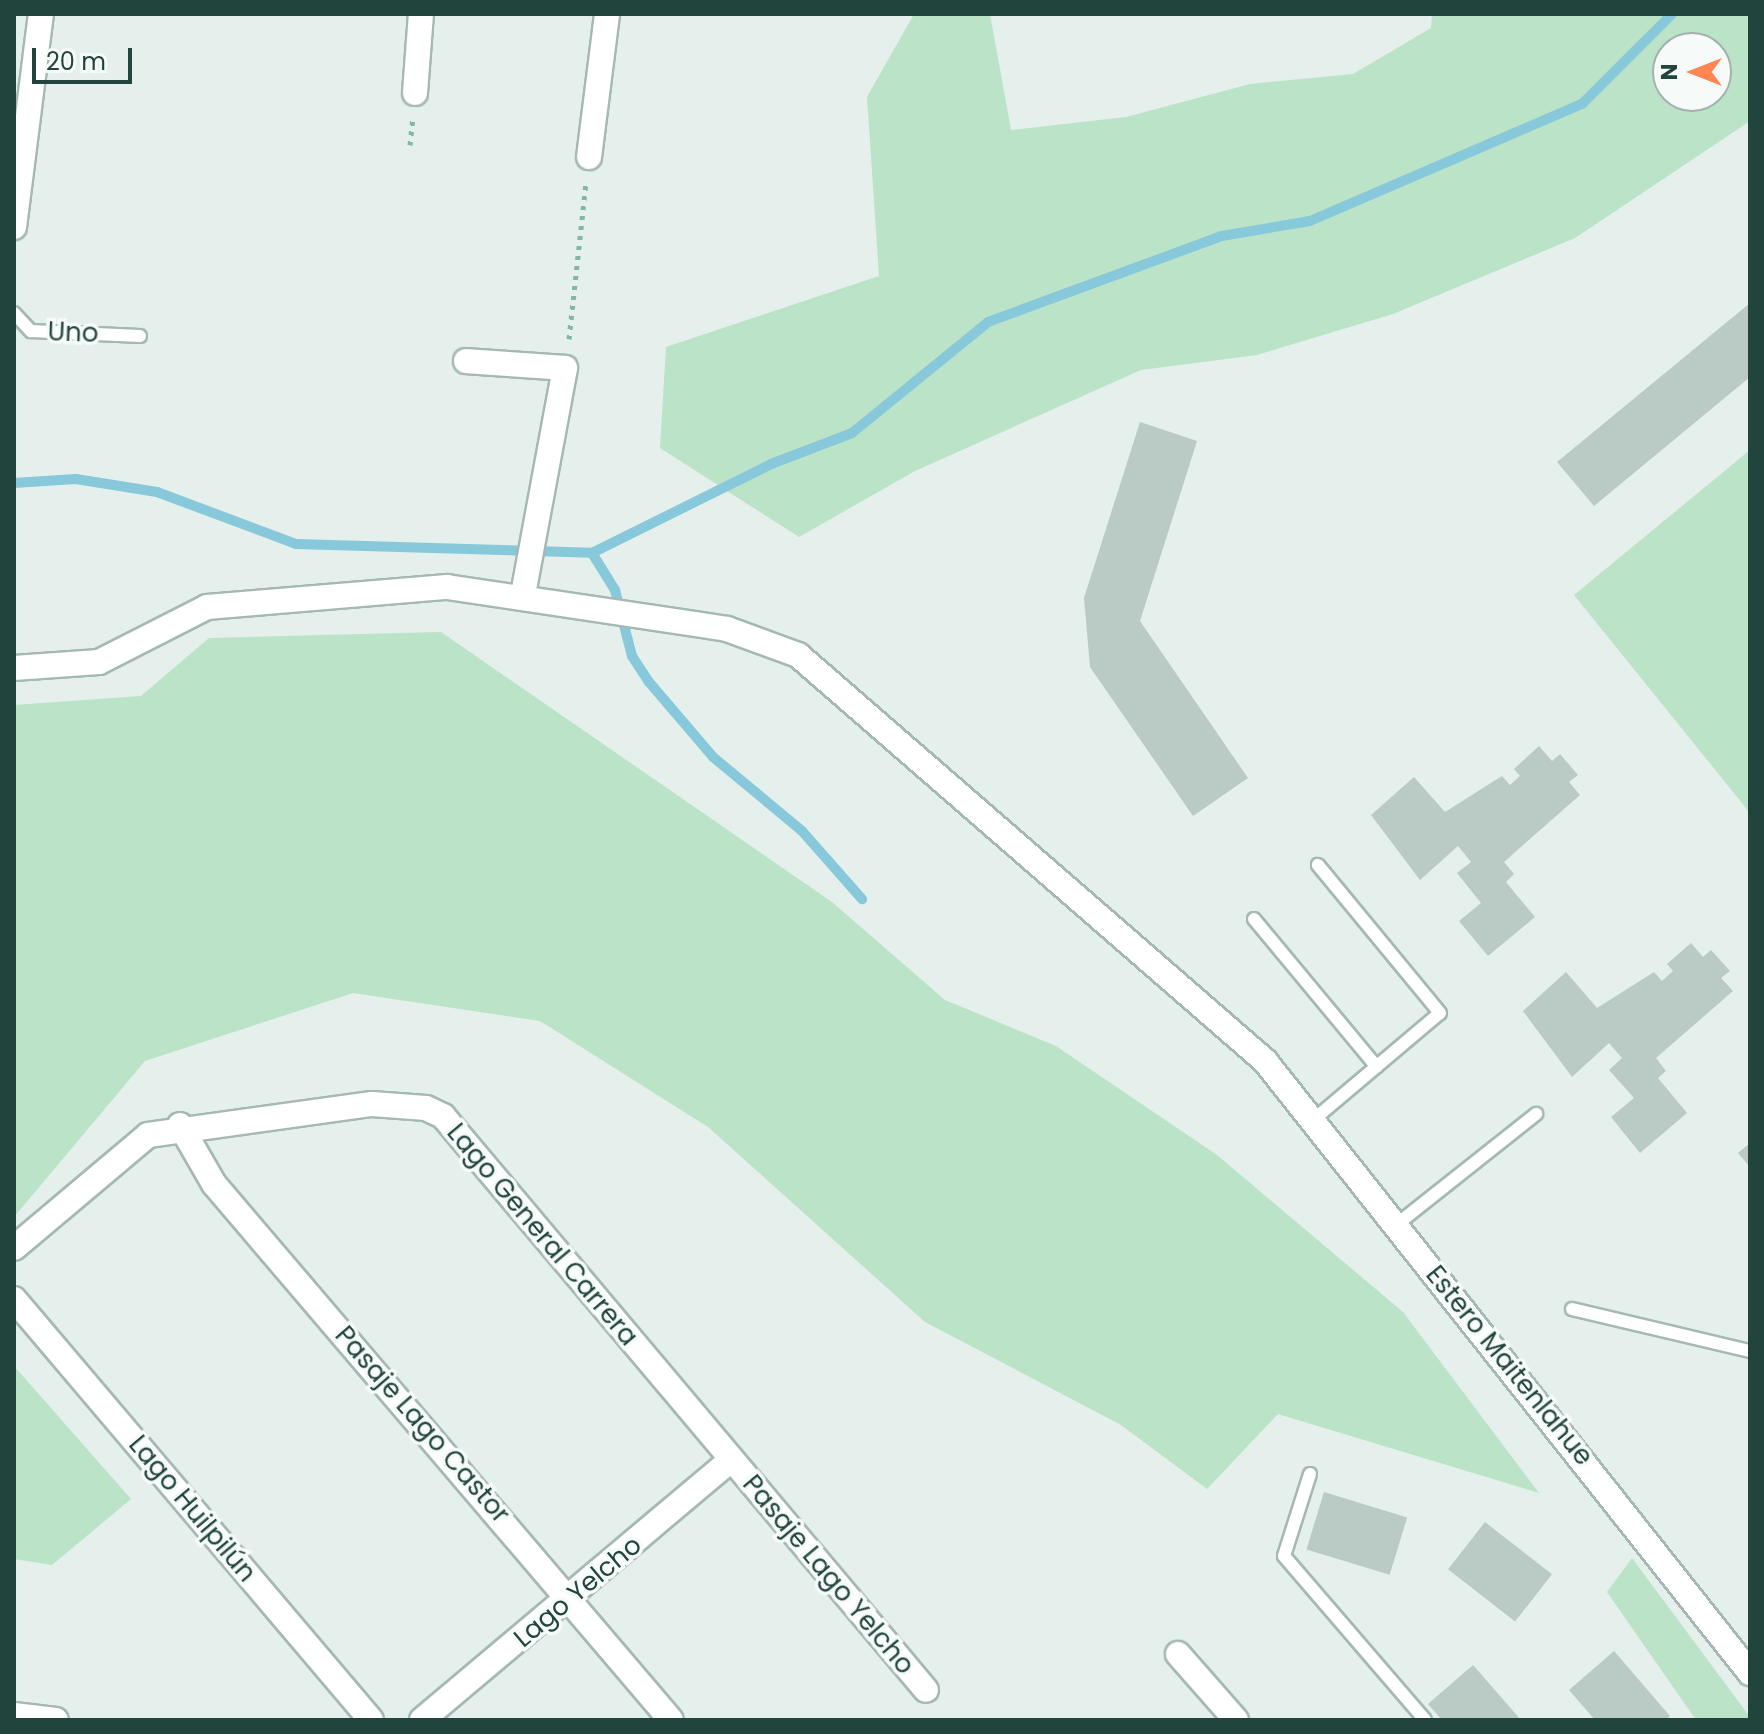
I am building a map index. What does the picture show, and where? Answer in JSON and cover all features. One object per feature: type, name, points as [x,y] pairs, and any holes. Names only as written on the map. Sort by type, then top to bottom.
[{"type":"street","points":[[14,227],[41,14]]},
{"type":"street","points":[[415,93],[421,14]]},
{"type":"street","points":[[589,157],[607,14]]},
{"type":"street","points":[[466,361],[565,368],[523,595]]},
{"type":"street","name":"Estero Maitenlahue","points":[[14,668],[99,662],[207,607],[447,587],[523,595],[727,629],[798,655],[1265,1061],[1750,1673]]},
{"type":"street","name":"Lago General Carrera","points":[[14,1248],[136,1144],[180,1125],[372,1104],[407,1104],[443,1116],[730,1461]]},
{"type":"street","name":"Pasaje Lago Castor","points":[[180,1125],[214,1184],[573,1599],[671,1720]]},
{"type":"street","name":"Lago Huilpilún","points":[[14,1299],[371,1720]]},
{"type":"street","name":"Lago Yelcho","points":[[422,1720],[573,1599],[730,1461]]},
{"type":"street","name":"Pasaje Lago Yelcho","points":[[730,1461],[926,1690]]},
{"type":"street","points":[[1178,1654],[1236,1720]]},
{"type":"street","points":[[14,1715],[56,1720]]},
{"type":"lane","name":"Uno","points":[[14,313],[31,331],[140,336]]},
{"type":"lane","points":[[1312,1121],[1440,1013],[1318,865]]},
{"type":"lane","points":[[1254,919],[1377,1067]]},
{"type":"lane","points":[[1396,1225],[1536,1114]]},
{"type":"lane","points":[[1572,1309],[1750,1351]]},
{"type":"lane","points":[[1310,1474],[1284,1556],[1425,1720]]},
{"type":"path","points":[[565,368],[589,157]]},
{"type":"green space","points":[[914,14],[990,14],[1011,130],[1126,117],[1250,84],[1353,74],[1431,28],[1432,14],[1750,14],[1750,121],[1575,238],[1393,314],[1257,355],[1141,370],[915,471],[799,537],[660,448],[666,347],[879,276],[867,97]]},
{"type":"green space","points":[[1750,450],[1750,813],[1574,595]]},
{"type":"green space","points":[[441,632],[832,902],[945,1000],[1056,1046],[1217,1155],[1403,1312],[1539,1493],[1278,1414],[1207,1489],[1121,1425],[925,1322],[708,1127],[540,1021],[353,993],[145,1061],[14,1217],[14,705],[141,696],[209,638]]},
{"type":"green space","points":[[14,1366],[131,1499],[52,1565],[14,1559]]},
{"type":"green space","points":[[1632,1558],[1750,1717],[1749,1720],[1696,1720],[1607,1592]]},
{"type":"building","points":[[1750,303],[1750,377],[1594,506],[1557,462]]},
{"type":"building","points":[[1140,422],[1197,441],[1140,621],[1248,778],[1193,816],[1090,667],[1084,598]]},
{"type":"building","points":[[1539,746],[1552,761],[1560,754],[1578,775],[1569,782],[1580,795],[1504,862],[1514,874],[1506,882],[1535,917],[1488,956],[1459,921],[1481,903],[1457,873],[1471,862],[1458,846],[1420,880],[1371,815],[1414,777],[1445,812],[1502,776],[1510,785],[1520,776],[1514,769]]},
{"type":"building","points":[[1691,943],[1703,957],[1711,950],[1730,971],[1721,978],[1733,991],[1656,1058],[1666,1071],[1658,1078],[1687,1113],[1640,1153],[1611,1117],[1634,1098],[1609,1070],[1622,1058],[1609,1043],[1572,1077],[1523,1011],[1566,972],[1597,1008],[1654,972],[1662,981],[1673,971],[1667,964]]},
{"type":"building","points":[[1750,1143],[1750,1167],[1738,1153]]},
{"type":"building","points":[[1324,1492],[1407,1517],[1390,1575],[1306,1549]]},
{"type":"building","points":[[1485,1522],[1552,1574],[1515,1622],[1448,1569]]},
{"type":"building","points":[[1614,1651],[1670,1716],[1666,1720],[1595,1720],[1569,1690]]},
{"type":"building","points":[[1473,1665],[1521,1720],[1442,1720],[1428,1704]]},
{"type":"waterway","points":[[14,483],[76,479],[157,492],[296,544],[592,553],[771,464],[852,433],[988,322],[1222,236],[1310,221],[1582,104],[1672,14]]},
{"type":"waterway","points":[[592,553],[615,590],[632,656],[649,682],[713,757],[802,831],[862,899]]}]
